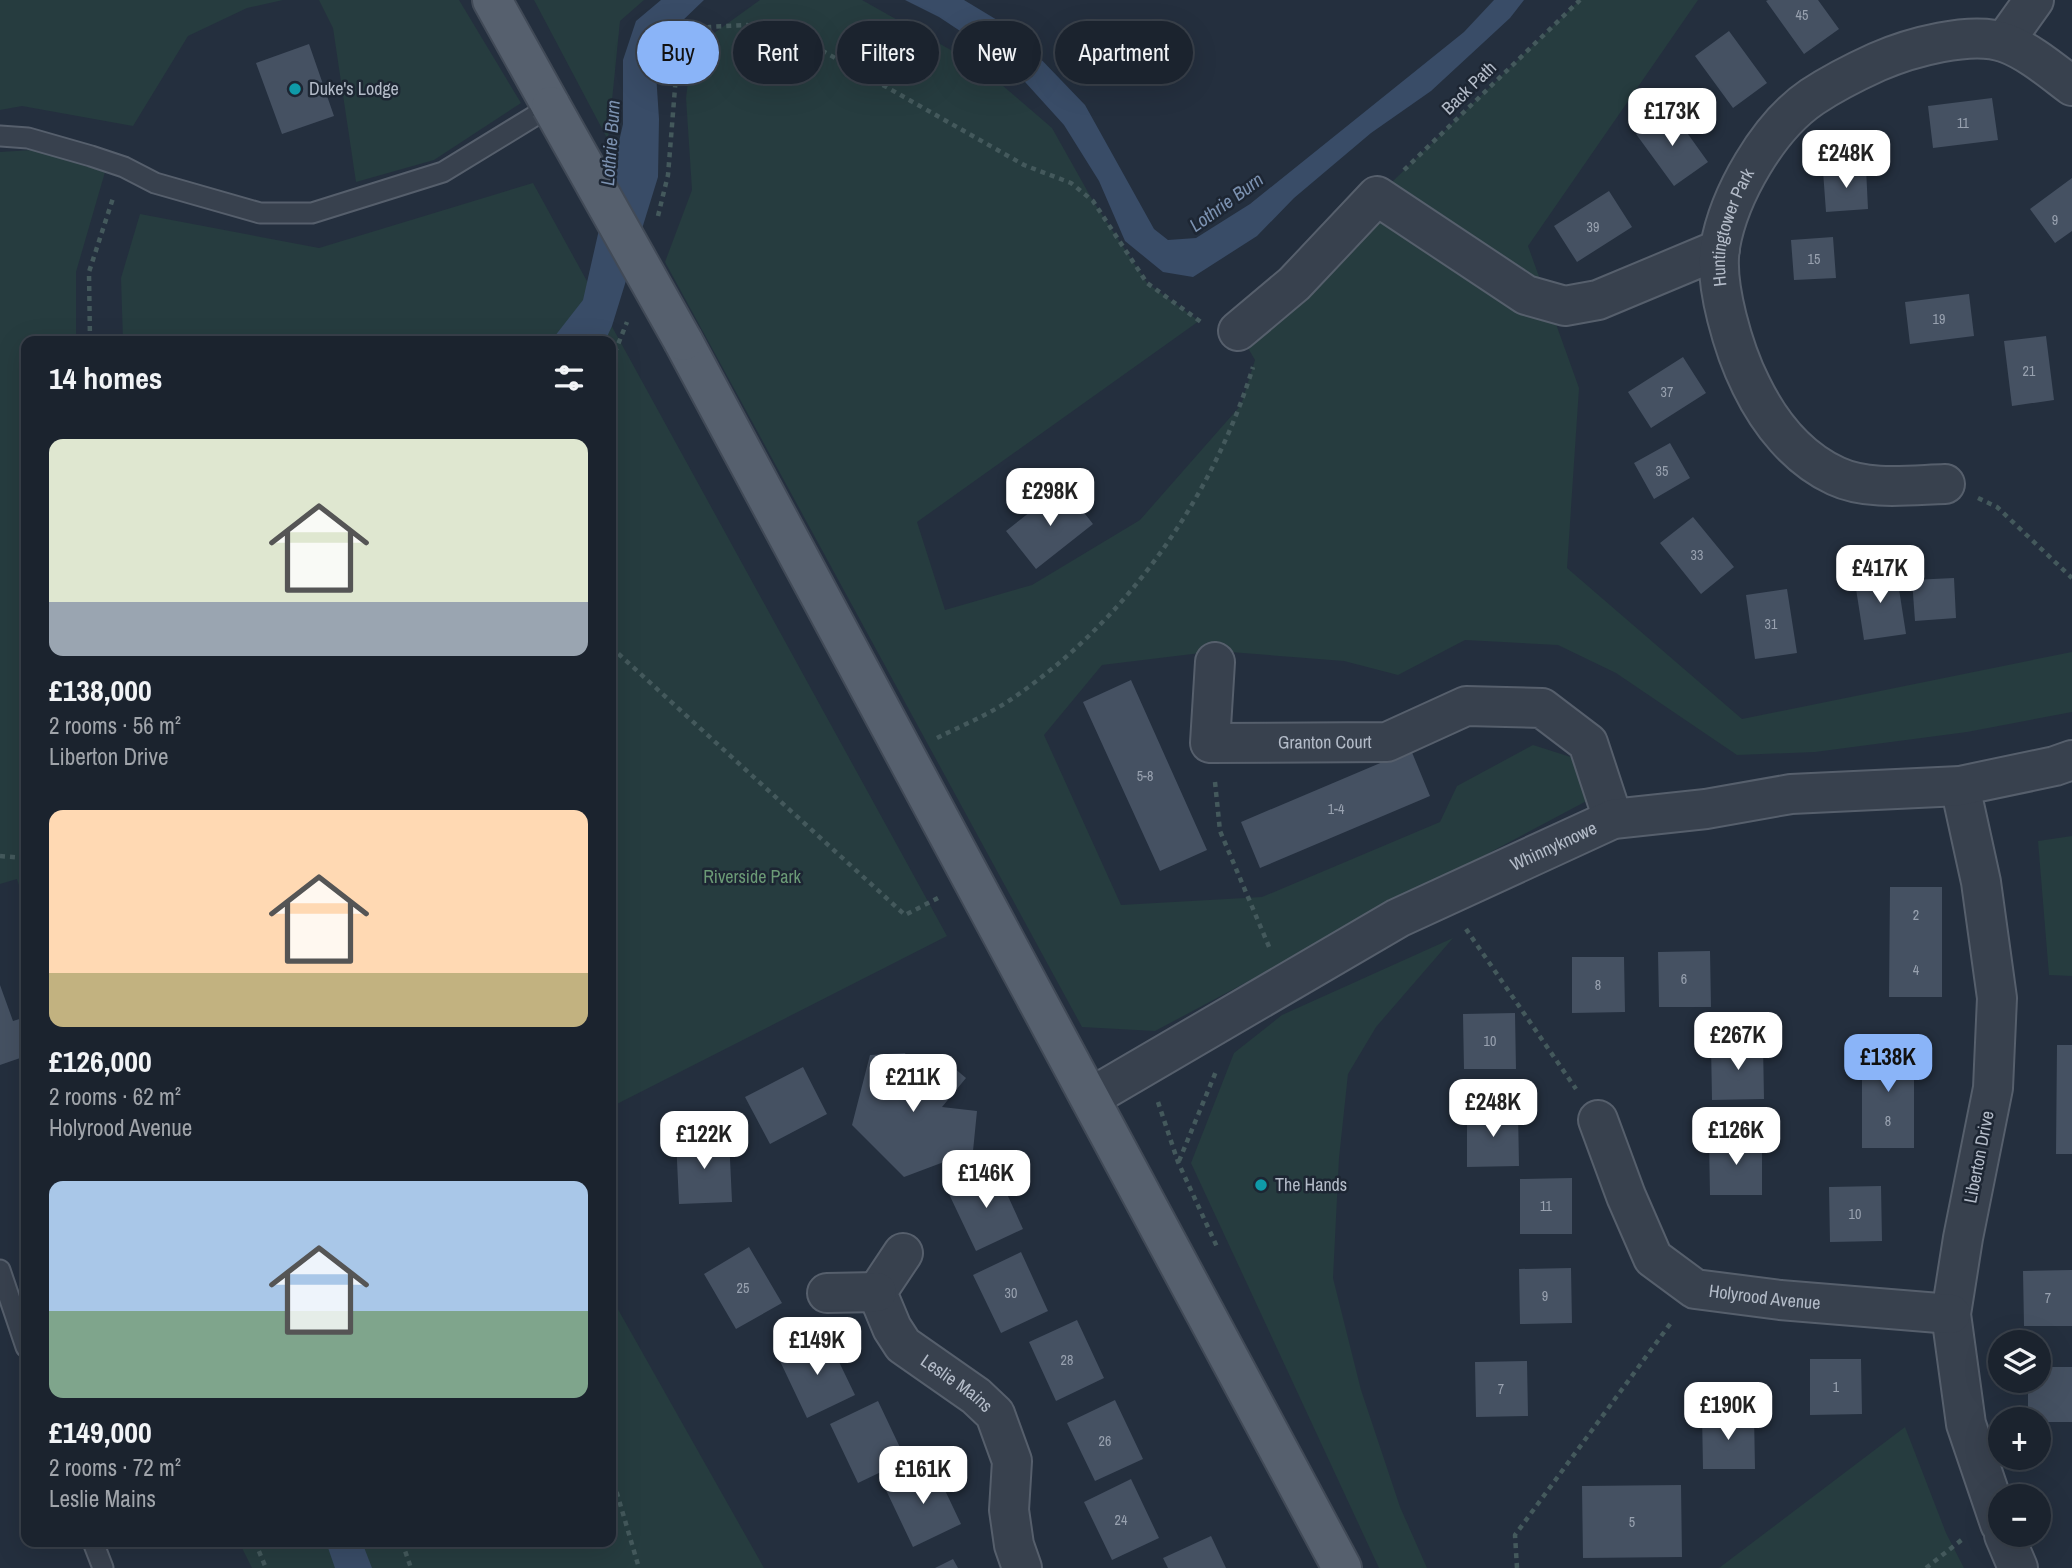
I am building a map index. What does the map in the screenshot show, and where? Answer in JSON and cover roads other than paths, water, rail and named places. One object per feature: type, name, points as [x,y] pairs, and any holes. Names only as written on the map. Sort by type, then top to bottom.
[{"type":"main road","points":[[492,0],[683,341],[1342,1568]]},
{"type":"street","points":[[2004,42],[2034,0]]},
{"type":"street","name":"Huntingtower Park","points":[[1945,484],[1868,484],[1837,477],[1810,461],[1782,434],[1761,407],[1743,370],[1728,324],[1721,284],[1720,249],[1729,215],[1743,182],[1768,142],[1810,98],[1850,74],[1892,56],[1931,44],[1970,39],[2004,42],[2025,53],[2072,86]]},
{"type":"street","points":[[1238,331],[1294,284],[1377,196],[1526,295],[1565,306],[1598,300],[1720,249]]},
{"type":"street","name":"Granton Court","points":[[1215,662],[1210,743],[1387,742],[1466,706],[1542,708],[1588,743],[1613,819]]},
{"type":"street","name":"Whinnyknowe","points":[[1090,1098],[1398,918],[1613,819],[1706,809],[1791,794],[1959,786],[2072,760]]},
{"type":"street","name":"Liberton Drive","points":[[1959,786],[1981,882],[1997,998],[1993,1088],[1951,1314],[1966,1424],[1988,1489]]},
{"type":"street","name":"Holyrood Avenue","points":[[1598,1120],[1626,1196],[1653,1258],[1695,1289],[1780,1300],[1951,1314]]},
{"type":"street","points":[[827,1293],[877,1292],[903,1253]]},
{"type":"street","name":"Leslie Mains","points":[[877,1292],[892,1328],[903,1345],[976,1395],[995,1414],[1012,1461],[1013,1485],[1009,1510],[1014,1545],[1023,1568]]},
{"type":"street","points":[[2009,1547],[2018,1568]]},
{"type":"lane","points":[[0,136],[28,138],[124,167],[155,183],[260,213],[312,213],[443,172],[551,106]]},
{"type":"lane","points":[[0,1269],[21,1332]]},
{"type":"lane","points":[[95,1547],[103,1568]]},
{"type":"water","points":[[661,0],[704,0],[682,21],[637,21],[637,84],[657,84],[658,177],[607,336],[555,336],[583,300],[623,124],[623,60],[636,21]]},
{"type":"water","points":[[905,0],[964,0],[999,21],[953,21],[953,26]]},
{"type":"water","points":[[1494,0],[1524,0],[1510,18],[1431,91],[1371,133],[1294,198],[1257,236],[1193,277],[1163,272],[1125,241],[1099,181],[1064,125],[1027,84],[1041,84],[1041,59],[1055,74],[1055,84],[1065,84],[1085,105],[1154,229],[1168,240],[1196,238],[1250,204],[1464,32]]},
{"type":"water","points":[[328,1547],[364,1547],[372,1568],[335,1568]]},
{"type":"place","name":"Duke's Lodge","points":[[295,89]]},
{"type":"place","name":"The Hands","points":[[1261,1185]]},
{"type":"water label","name":"Lothrie Burn","points":[[610,143]]},
{"type":"water label","name":"Lothrie Burn","points":[[1226,202]]},
{"type":"park label","name":"Riverside Park","points":[[752,877]]}]
